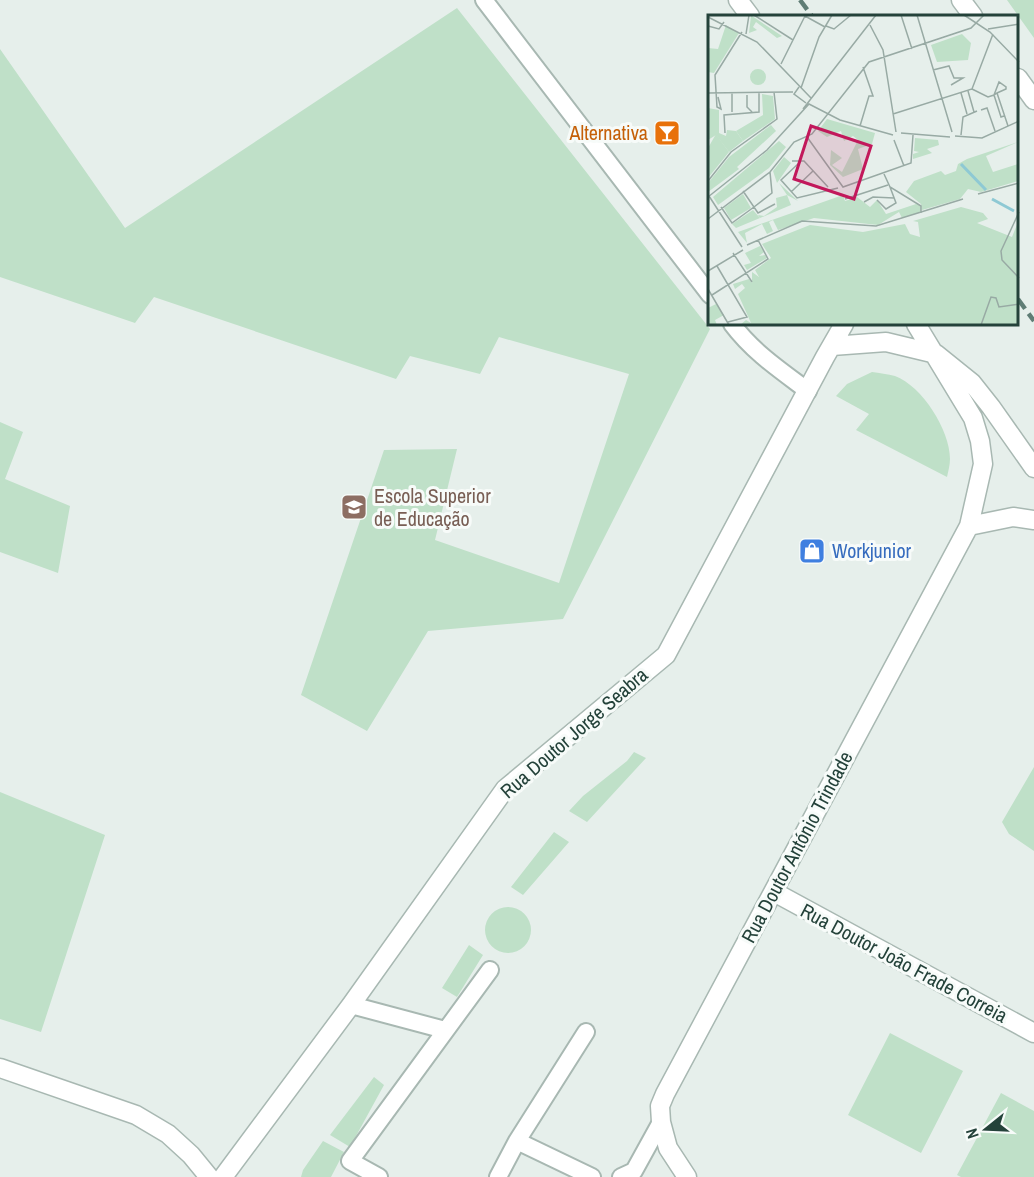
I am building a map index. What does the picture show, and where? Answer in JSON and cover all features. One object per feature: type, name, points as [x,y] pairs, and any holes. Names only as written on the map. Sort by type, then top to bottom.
[{"type":"street","points":[[738,0],[749,15]]},
{"type":"street","points":[[961,0],[972,15]]},
{"type":"street","points":[[1019,81],[1034,100]]},
{"type":"street","name":"Rua Doutor Jorge Seabra","points":[[223,1177],[351,1005],[505,789],[666,655],[843,326]]},
{"type":"street","points":[[917,326],[936,354],[972,383],[1034,468]]},
{"type":"street","points":[[832,346],[886,342],[936,354]]},
{"type":"street","name":"Rua Doutor António Trindade","points":[[687,1175],[668,1148],[661,1122],[660,1106],[665,1094],[969,526],[983,464],[980,441],[973,418],[936,354]]},
{"type":"street","points":[[969,526],[1013,516],[1034,520]]},
{"type":"street","name":"Rua Doutor João Frade Correia","points":[[774,892],[1034,1034]]},
{"type":"street","points":[[0,1068],[136,1114],[168,1134],[191,1155],[208,1177]]},
{"type":"lane","points":[[484,0],[708,292]]},
{"type":"lane","points":[[734,326],[745,341],[808,390]]},
{"type":"lane","points":[[379,1177],[350,1161],[490,970]]},
{"type":"lane","points":[[351,1005],[445,1030]]},
{"type":"lane","points":[[498,1177],[517,1141],[586,1032]]},
{"type":"lane","points":[[621,1177],[634,1171],[661,1122]]},
{"type":"lane","points":[[517,1141],[592,1176]]},
{"type":"green space","points":[[1007,0],[1034,0],[1034,38],[1019,15]]},
{"type":"green space","points":[[457,8],[710,329],[563,619],[428,631],[367,731],[301,695],[384,450],[457,449],[435,540],[559,583],[629,374],[499,337],[480,374],[410,356],[396,379],[154,297],[135,323],[0,277],[0,49],[125,228]]},
{"type":"green space","points":[[872,372],[895,376],[905,381],[933,410],[949,448],[950,461],[947,477],[856,430],[869,414],[836,396],[847,384]]},
{"type":"green space","points":[[0,422],[23,432],[5,479],[70,506],[58,573],[0,552]]},
{"type":"green space","points":[[634,752],[646,758],[587,822],[569,811],[583,796],[627,761]]},
{"type":"green space","points":[[1034,767],[1034,851],[1009,834],[1002,822]]},
{"type":"green space","points":[[0,792],[105,835],[41,1032],[0,1019]]},
{"type":"green space","points":[[554,832],[569,842],[523,895],[511,887]]},
{"type":"green space","points":[[508,907],[524,914],[531,930],[524,946],[508,953],[492,946],[485,930],[492,914]]},
{"type":"green space","points":[[469,945],[483,955],[457,997],[442,988]]},
{"type":"green space","points":[[890,1033],[963,1071],[921,1153],[848,1115]]},
{"type":"green space","points":[[374,1077],[384,1085],[350,1147],[330,1135]]},
{"type":"green space","points":[[1001,1093],[1034,1111],[1034,1177],[961,1177],[957,1175]]},
{"type":"green space","points":[[323,1141],[344,1152],[331,1177],[301,1177],[303,1170]]},
{"type":"railway","points":[[800,0],[811,15]]},
{"type":"railway","points":[[1019,300],[1034,321]]},
{"type":"place","name":"Alternativa","points":[[667,133]]},
{"type":"place","name":"Escola Superior de Educação","points":[[354,507]]},
{"type":"place","name":"Workjunior","points":[[812,551]]}]
